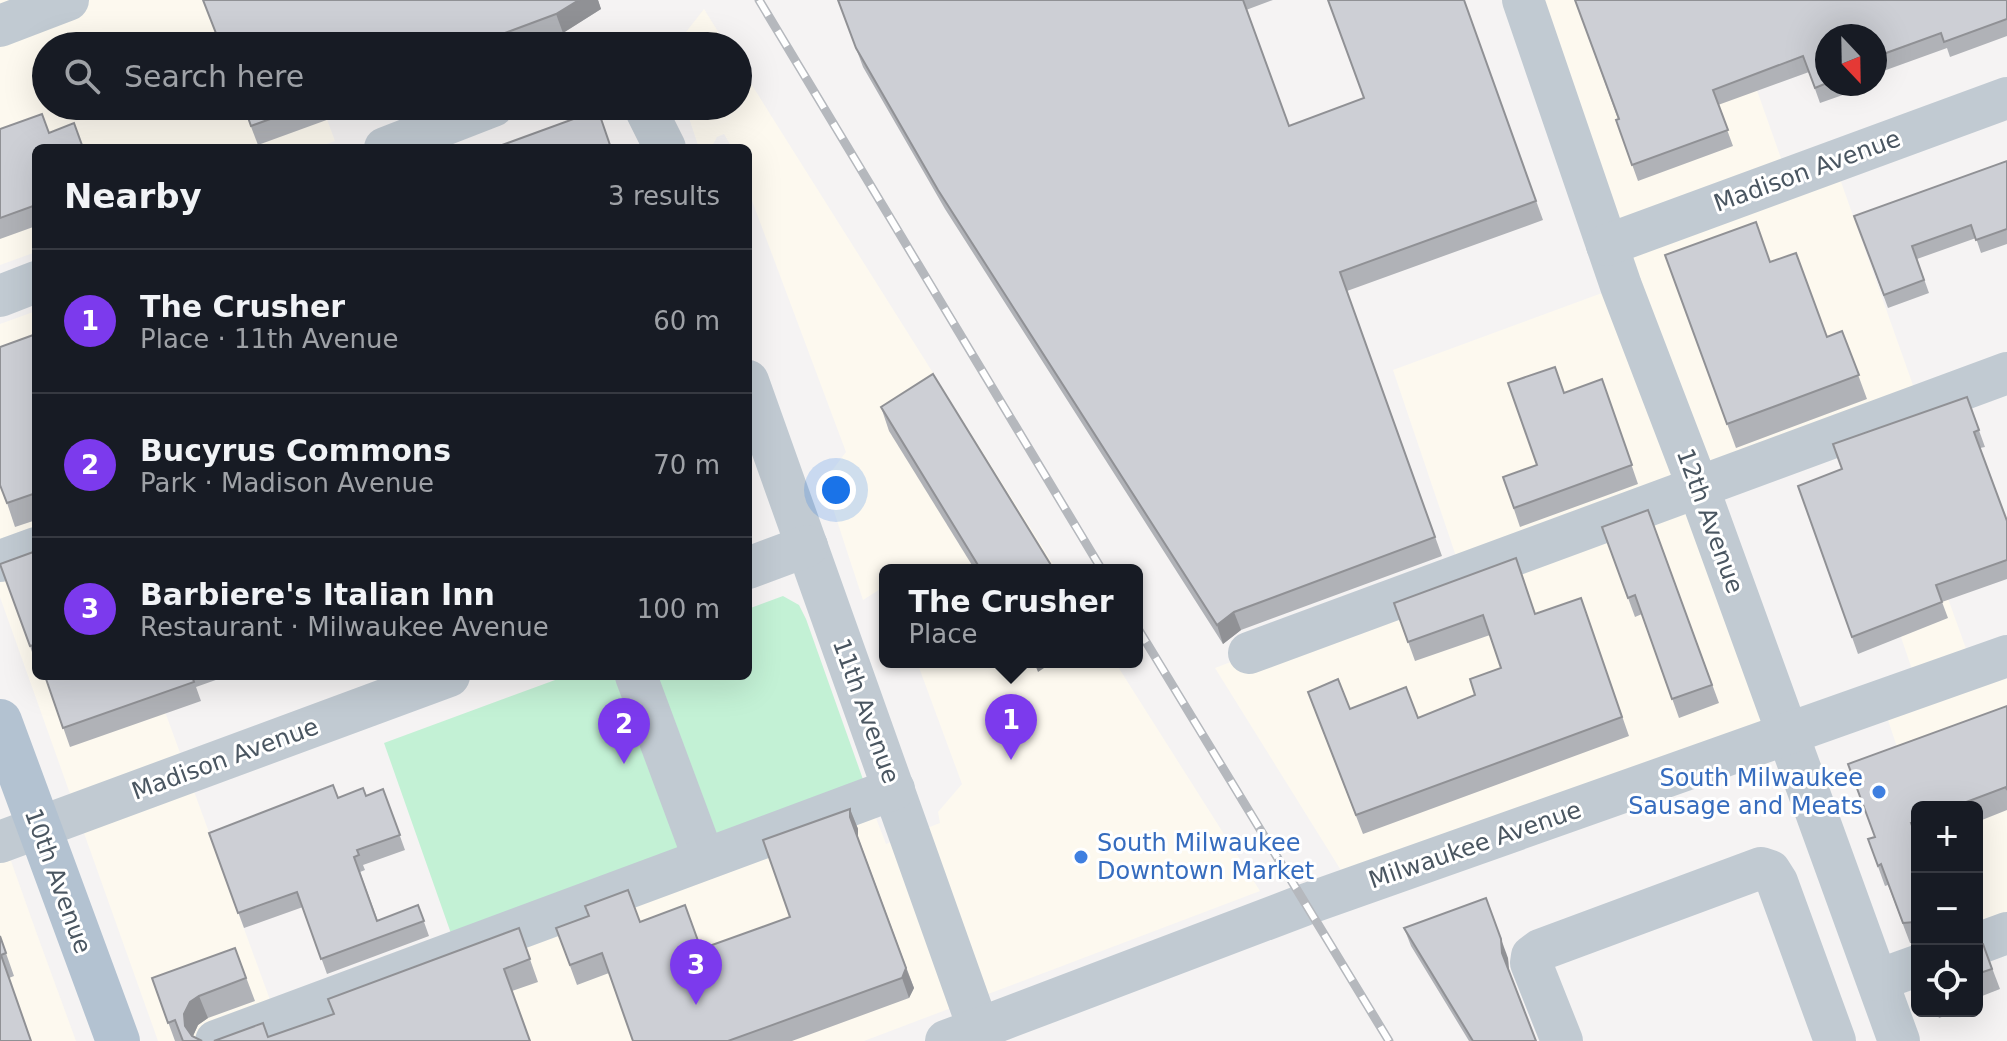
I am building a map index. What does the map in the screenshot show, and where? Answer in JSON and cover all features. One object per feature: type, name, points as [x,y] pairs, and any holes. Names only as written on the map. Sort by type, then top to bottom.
[{"type":"main road","name":"10th Avenue","points":[[0,721],[19,835],[118,1041]]},
{"type":"street","points":[[0,26],[68,0]]},
{"type":"street","name":"12th Avenue","points":[[1533,3],[1607,245],[1895,1030]]},
{"type":"street","name":"Madison Avenue","points":[[1607,245],[2007,98]]},
{"type":"street","points":[[395,144],[457,120]]},
{"type":"street","points":[[651,120],[663,144]]},
{"type":"street","points":[[0,296],[32,284]]},
{"type":"street","points":[[1249,653],[2007,373]]},
{"type":"street","name":"11th Avenue","points":[[752,392],[894,789],[969,1037]]},
{"type":"street","points":[[752,567],[807,546]]},
{"type":"street","points":[[0,561],[32,549]]},
{"type":"street","name":"Milwaukee Avenue","points":[[969,1037],[1036,1025],[1304,905],[2007,656]]},
{"type":"street","name":"Madison Avenue","points":[[19,835],[438,680]]},
{"type":"street","points":[[637,680],[704,859]]},
{"type":"street","points":[[216,1041],[894,789]]},
{"type":"street","points":[[1562,1041],[1531,963],[1532,956],[1540,950],[1761,868],[1770,871],[1777,882],[1836,1041],[1895,1030]]},
{"type":"street","points":[[1983,942],[2007,933]]},
{"type":"street","points":[[1878,980],[1911,968]]},
{"type":"shaded area","points":[[0,0],[285,0],[296,32],[32,32],[32,120],[327,120],[335,141],[326,144],[32,144],[32,253],[0,265]]},
{"type":"shaded area","points":[[1523,0],[1725,0],[1788,178],[1834,162],[1920,405],[1888,432],[1973,668],[2007,656],[2007,933],[1983,942],[1983,801],[1915,801],[1882,702],[1918,687],[1833,438],[1698,488],[1787,735],[1352,888],[1215,668],[1462,574],[1393,370],[1621,286]]},
{"type":"shaded area","points":[[704,9],[718,32],[686,32]]},
{"type":"shaded area","points":[[752,85],[1053,564],[879,564],[879,590],[863,600],[824,481],[846,452],[752,201],[752,144],[730,144],[724,134],[717,137],[713,144],[698,144],[690,120],[752,120]]},
{"type":"shaded area","points":[[32,312],[32,540],[0,552],[0,324]]},
{"type":"shaded area","points":[[32,562],[32,680],[153,680],[281,1030],[874,813],[886,844],[940,823],[938,812],[962,784],[919,668],[1119,668],[1260,891],[864,1041],[158,1041],[0,597],[0,574]]},
{"type":"shaded area","points":[[0,830],[38,937],[76,1041],[0,1041]]},
{"type":"green space","points":[[783,596],[799,605],[865,785],[454,942],[384,743],[555,680],[752,680],[752,608]]},
{"type":"building","points":[[203,0],[579,0],[556,14],[508,32],[216,32]]},
{"type":"building","points":[[838,0],[1243,0],[1289,126],[1364,98],[1328,0],[1464,0],[1536,201],[1340,272],[1435,537],[1234,612],[1217,625],[938,190],[856,48]]},
{"type":"building","points":[[1575,0],[2007,0],[2007,19],[1944,42],[1941,33],[1887,53],[1887,24],[1815,24],[1815,88],[1803,56],[1713,90],[1728,130],[1632,165],[1616,120],[1619,119]]},
{"type":"building","points":[[32,118],[44,120],[49,133],[74,123],[82,144],[32,144],[32,206],[0,218],[0,129]]},
{"type":"building","points":[[249,120],[268,120],[251,126]]},
{"type":"building","points":[[571,120],[601,120],[610,144],[505,144]]},
{"type":"building","points":[[2007,161],[2007,229],[1976,240],[1971,225],[1912,246],[1924,280],[1884,295],[1854,216]]},
{"type":"building","points":[[1756,222],[1770,262],[1796,253],[1827,337],[1842,331],[1859,375],[1727,424],[1665,255]]},
{"type":"building","points":[[32,335],[32,494],[7,503],[0,485],[0,347]]},
{"type":"building","points":[[1555,367],[1564,393],[1602,379],[1632,465],[1514,508],[1503,477],[1537,465],[1508,383]]},
{"type":"building","points":[[933,374],[1050,564],[977,564],[881,407]]},
{"type":"building","points":[[1967,397],[1979,430],[1974,432],[2007,521],[2007,560],[1936,585],[1942,602],[1852,637],[1798,486],[1842,469],[1833,444]]},
{"type":"building","points":[[1648,510],[1712,685],[1672,699],[1635,595],[1628,598],[1602,527]]},
{"type":"building","points":[[32,552],[32,646],[30,646],[0,564]]},
{"type":"building","points":[[1516,558],[1535,614],[1581,598],[1622,717],[1356,815],[1308,692],[1338,679],[1350,709],[1406,687],[1418,718],[1475,695],[1470,679],[1501,668],[1483,615],[1408,642],[1394,603]]},
{"type":"building","points":[[46,680],[193,680],[194,682],[63,728]]},
{"type":"building","points":[[2007,706],[2007,790],[2006,787],[1969,801],[1911,801],[1911,922],[1903,923],[1881,864],[1878,866],[1868,839],[1875,837],[1848,764]]},
{"type":"building","points":[[333,785],[338,798],[363,788],[366,796],[383,789],[400,835],[357,850],[359,855],[354,857],[377,921],[418,905],[424,921],[321,959],[297,892],[238,913],[209,833]]},
{"type":"building","points":[[850,809],[850,817],[906,968],[902,978],[728,1041],[633,1041],[602,953],[570,965],[556,928],[589,916],[585,906],[628,890],[640,922],[685,905],[701,949],[790,917],[763,840]]},
{"type":"building","points":[[1486,898],[1501,939],[1502,953],[1536,1041],[1473,1041],[1404,928]]},
{"type":"building","points":[[519,928],[530,959],[504,969],[530,1041],[214,1041],[263,1023],[268,1037],[334,1014],[328,999]]},
{"type":"building","points":[[0,936],[6,953],[1,955],[31,1041],[0,1041]]},
{"type":"building","points":[[1983,944],[1992,969],[1983,972]]},
{"type":"building","points":[[235,948],[246,978],[190,1002],[184,1014],[185,1026],[192,1036],[202,1041],[183,1041],[175,1020],[168,1023],[152,978]]},
{"type":"railway","points":[[759,0],[1098,564]]},
{"type":"railway","points":[[1143,637],[1389,1041]]},
{"type":"place","name":"The Crusher","points":[[1011,760]]},
{"type":"place","name":"Bucyrus Commons","points":[[624,764]]},
{"type":"place","name":"South Milwaukee Sausage and Meats","points":[[1879,792]]},
{"type":"place","name":"South Milwaukee Downtown Market","points":[[1081,857]]},
{"type":"place","name":"Barbiere's Italian Inn","points":[[696,1005]]}]
